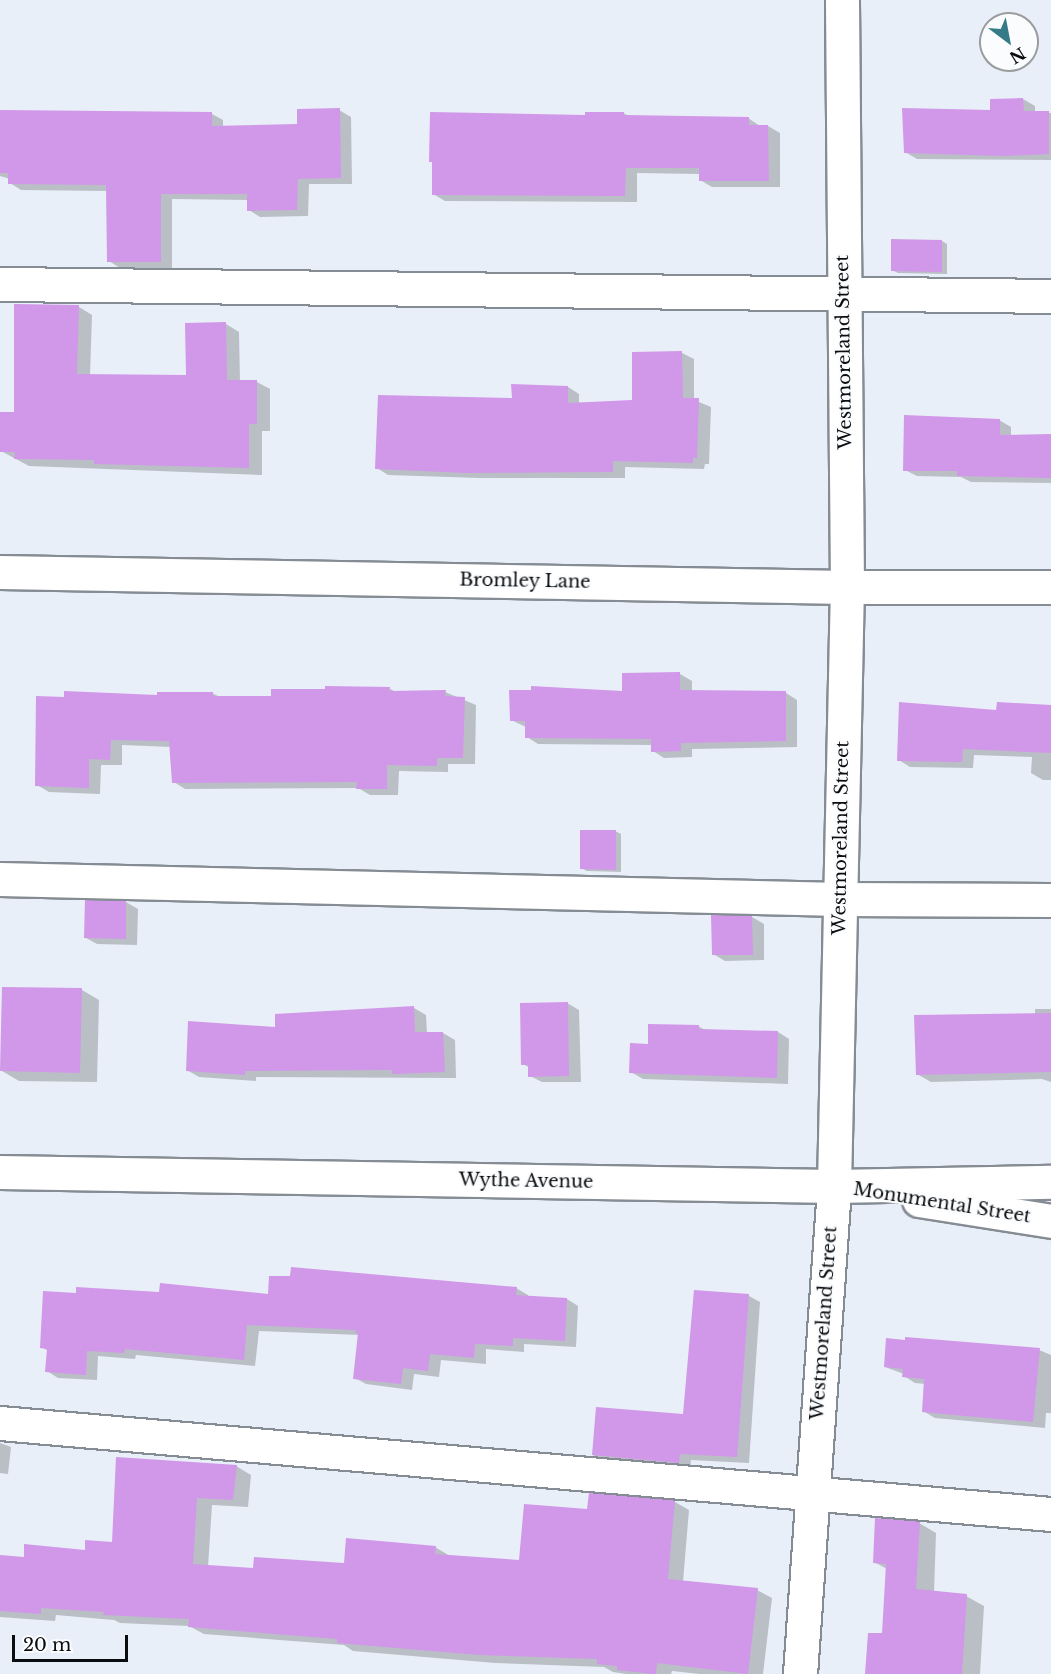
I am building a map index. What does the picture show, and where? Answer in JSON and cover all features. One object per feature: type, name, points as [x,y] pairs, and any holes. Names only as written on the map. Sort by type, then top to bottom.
[{"type":"street","name":"Westmoreland Street","points":[[800,1674],[834,1186],[847,587],[842,0]]},
{"type":"street","points":[[0,284],[1051,296]]},
{"type":"street","name":"Bromley Lane","points":[[0,572],[847,587],[1051,587]]},
{"type":"street","points":[[0,879],[840,899],[1051,900]]},
{"type":"street","name":"Wythe Avenue","points":[[0,1172],[834,1186],[1051,1182]]},
{"type":"street","name":"Monumental Street","points":[[834,1186],[1051,1221]]},
{"type":"street","points":[[0,1423],[1051,1514]]},
{"type":"building","points":[[1023,98],[1024,111],[1049,111],[1049,154],[1003,156],[904,153],[902,108],[990,110],[990,99]]},
{"type":"building","points":[[340,108],[341,178],[298,179],[297,210],[247,211],[247,194],[161,194],[161,262],[107,262],[106,185],[8,184],[8,173],[0,173],[0,110],[212,112],[212,126],[297,124],[297,109]]},
{"type":"building","points":[[430,112],[585,115],[585,112],[624,112],[624,115],[749,117],[749,125],[768,125],[769,181],[699,181],[699,168],[626,168],[625,196],[432,195],[432,162],[429,162]]},
{"type":"building","points":[[891,239],[942,240],[942,272],[891,271]]},
{"type":"building","points":[[14,304],[79,305],[77,374],[186,375],[185,323],[226,322],[227,380],[257,380],[257,424],[249,424],[249,468],[94,464],[94,460],[14,459],[15,452],[0,452],[0,412],[14,412]]},
{"type":"building","points":[[682,351],[683,398],[699,398],[697,458],[693,458],[693,463],[613,461],[613,472],[466,473],[375,469],[378,395],[512,398],[511,384],[568,386],[568,403],[632,400],[632,352]]},
{"type":"building","points":[[904,415],[1000,419],[1000,435],[1051,434],[1051,478],[957,476],[957,471],[903,471]]},
{"type":"building","points":[[680,672],[680,690],[786,691],[786,741],[681,743],[681,751],[651,752],[651,739],[525,738],[525,721],[510,721],[509,690],[531,690],[531,686],[622,691],[622,673]]},
{"type":"building","points":[[325,686],[390,687],[389,691],[446,690],[445,696],[465,697],[463,758],[437,758],[437,766],[387,765],[387,789],[356,789],[357,782],[172,783],[169,741],[111,740],[110,760],[89,759],[89,788],[35,786],[36,696],[64,697],[64,691],[157,695],[157,692],[213,692],[213,696],[271,696],[271,689],[325,689]]},
{"type":"building","points":[[899,702],[996,710],[997,702],[1051,705],[1051,753],[963,749],[962,762],[897,761]]},
{"type":"building","points":[[580,830],[616,830],[616,870],[580,869]]},
{"type":"building","points":[[85,900],[126,901],[126,939],[84,938]]},
{"type":"building","points":[[711,915],[752,916],[753,955],[712,955]]},
{"type":"building","points":[[2,987],[82,988],[80,1073],[0,1071]]},
{"type":"building","points":[[568,1002],[569,1076],[528,1077],[528,1065],[521,1065],[520,1003]]},
{"type":"building","points":[[414,1006],[415,1032],[443,1032],[445,1072],[392,1074],[392,1070],[245,1071],[245,1075],[186,1071],[188,1021],[275,1027],[275,1014]]},
{"type":"building","points":[[1051,1013],[1051,1072],[916,1075],[914,1015]]},
{"type":"building","points":[[648,1024],[699,1025],[699,1029],[778,1031],[777,1078],[629,1073],[630,1043],[648,1044]]},
{"type":"building","points":[[291,1267],[517,1287],[516,1295],[567,1298],[565,1341],[513,1338],[513,1346],[475,1344],[474,1358],[430,1354],[428,1371],[403,1368],[401,1384],[353,1379],[358,1333],[355,1333],[356,1330],[247,1325],[244,1360],[125,1349],[124,1353],[87,1351],[86,1375],[45,1372],[47,1349],[40,1348],[43,1291],[76,1293],[76,1287],[159,1292],[160,1283],[268,1294],[269,1276],[290,1276]]},
{"type":"building","points":[[694,1290],[749,1294],[737,1457],[680,1454],[679,1463],[592,1455],[596,1407],[683,1414]]},
{"type":"building","points":[[905,1337],[1040,1348],[1033,1422],[922,1412],[924,1379],[902,1377],[903,1369],[884,1367],[886,1338],[905,1340]]},
{"type":"building","points":[[116,1457],[237,1465],[233,1500],[197,1498],[193,1564],[253,1568],[254,1557],[344,1563],[346,1538],[436,1546],[435,1554],[519,1560],[524,1504],[587,1509],[589,1493],[675,1500],[668,1579],[758,1588],[748,1674],[657,1663],[656,1674],[653,1674],[617,1670],[617,1666],[597,1664],[597,1659],[479,1655],[337,1643],[337,1639],[188,1627],[189,1619],[103,1615],[104,1612],[41,1608],[41,1614],[0,1611],[0,1555],[24,1557],[24,1544],[85,1550],[85,1540],[112,1542]]},
{"type":"building","points":[[875,1518],[920,1521],[916,1589],[967,1594],[962,1674],[865,1674],[868,1633],[882,1633],[886,1564],[873,1563]]}]
